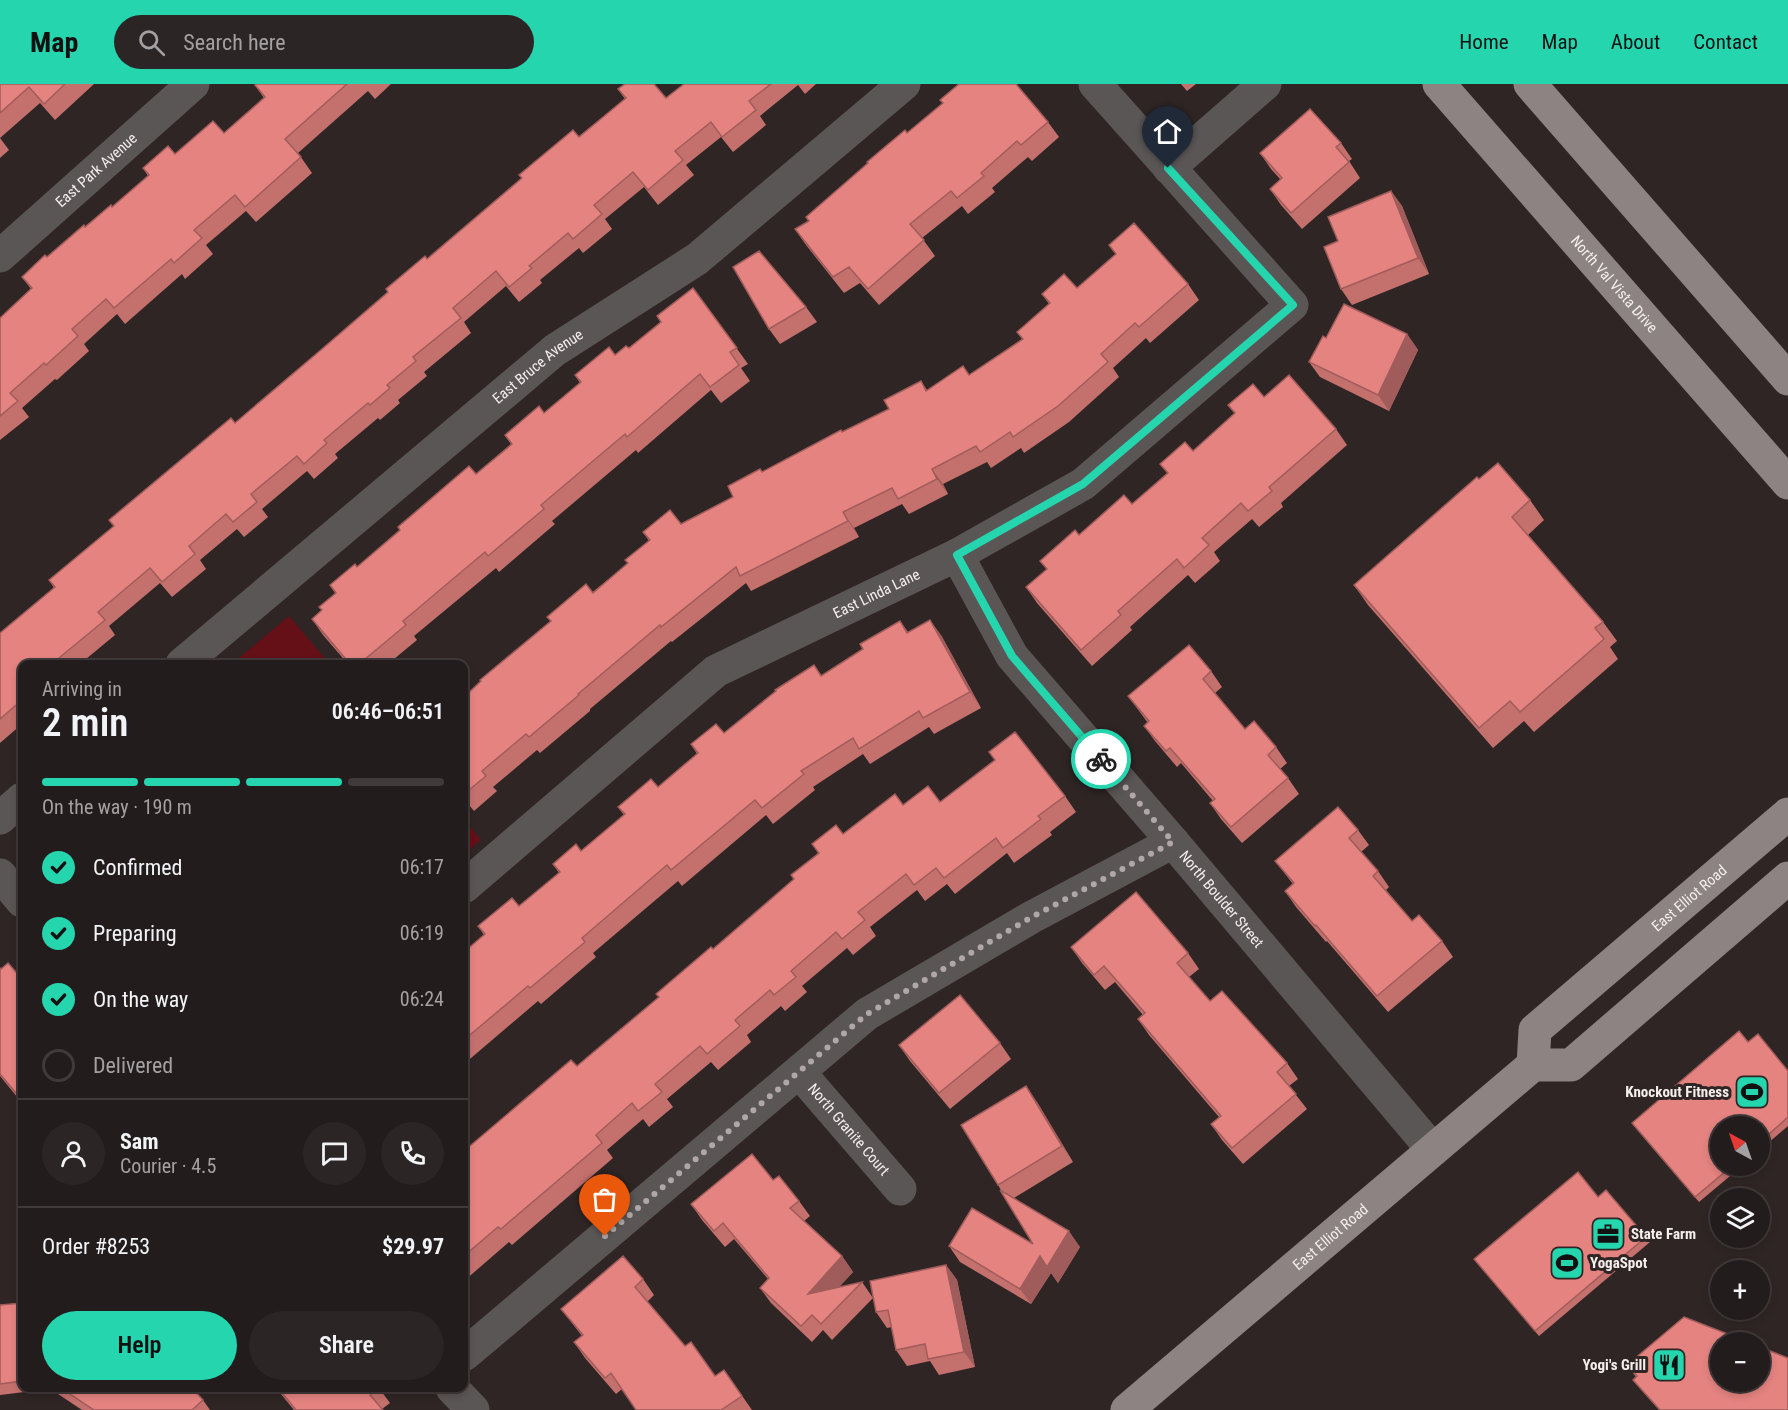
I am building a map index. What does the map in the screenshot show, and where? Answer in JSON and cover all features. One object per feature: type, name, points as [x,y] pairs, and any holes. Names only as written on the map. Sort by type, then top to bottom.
[{"type":"main road","name":"North Val Vista Drive","points":[[1439,84],[1788,483]]},
{"type":"main road","points":[[1530,84],[1788,379]]},
{"type":"main road","name":"East Elliot Road","points":[[1127,1410],[1533,1065],[1534,1030],[1788,814]]},
{"type":"main road","points":[[1696,958],[1703,922],[1747,884],[1757,864],[1758,840]]},
{"type":"main road","points":[[1533,1065],[1571,1065],[1788,878]]},
{"type":"street","name":"East Park Avenue","points":[[0,256],[193,84]]},
{"type":"street","name":"East Bruce Avenue","points":[[187,660],[555,350],[698,259],[904,84]]},
{"type":"street","points":[[1095,84],[1168,168],[1265,84]]},
{"type":"street","name":"East Linda Lane","points":[[468,884],[716,671],[957,555],[1083,484],[1293,305],[1168,168]]},
{"type":"street","name":"North Boulder Street","points":[[957,555],[1012,656],[1173,842],[1433,1150]]},
{"type":"street","points":[[0,818],[18,802]]},
{"type":"street","points":[[468,1352],[867,1014],[1032,917],[1173,842]]},
{"type":"street","points":[[0,875],[18,896]]},
{"type":"street","name":"North Granite Court","points":[[799,1072],[900,1189]]},
{"type":"street","points":[[456,1392],[473,1410]]},
{"type":"shaded area","points":[[289,616],[327,660],[237,660]]},
{"type":"shaded area","points":[[468,825],[481,840],[468,851]]},
{"type":"building","points":[[0,84],[65,84],[44,104],[29,87],[0,113]]},
{"type":"building","points":[[256,84],[347,84],[285,139],[301,157],[245,207],[235,195],[194,230],[202,238],[174,263],[171,259],[114,308],[106,299],[72,329],[78,336],[10,393],[18,401],[0,416],[0,318],[32,288],[22,277],[45,255],[47,257],[84,225],[85,227],[111,205],[112,207],[149,175],[143,168],[168,146],[175,154],[213,121],[224,133],[265,97]]},
{"type":"building","points":[[625,84],[654,84],[666,98],[684,84],[771,84],[749,101],[756,110],[722,137],[711,122],[675,151],[683,160],[648,190],[633,172],[594,205],[602,214],[573,239],[568,233],[529,266],[532,268],[509,287],[496,271],[453,308],[461,318],[413,357],[416,361],[387,385],[390,388],[370,405],[368,403],[324,440],[327,443],[304,464],[297,456],[251,494],[257,502],[233,522],[226,514],[189,546],[195,554],[162,582],[150,568],[98,612],[105,620],[57,660],[18,660],[18,703],[0,719],[0,633],[55,587],[49,580],[114,526],[109,520],[231,418],[235,423],[388,292],[386,289],[425,256],[427,259],[522,178],[519,175],[573,130],[579,137],[626,98],[618,89]]},
{"type":"building","points":[[959,84],[1016,84],[1048,122],[1021,145],[1017,141],[981,173],[984,176],[957,198],[951,191],[910,224],[924,240],[868,289],[849,267],[833,277],[795,229],[809,221],[806,217],[867,162],[905,130],[907,133],[943,103],[940,100]]},
{"type":"building","points":[[1310,109],[1341,143],[1336,147],[1349,162],[1291,213],[1270,189],[1282,178],[1260,153]]},
{"type":"building","points":[[1391,191],[1418,258],[1341,289],[1324,247],[1338,241],[1328,217]]},
{"type":"building","points":[[1134,223],[1188,284],[1139,327],[1135,323],[1101,354],[1108,362],[1058,406],[1013,437],[1010,432],[980,452],[976,446],[932,469],[937,479],[898,499],[892,488],[843,512],[848,521],[740,576],[736,567],[661,627],[660,625],[529,737],[526,734],[482,771],[486,776],[468,791],[468,693],[480,680],[551,621],[547,617],[586,584],[593,593],[628,563],[625,560],[650,540],[643,532],[670,510],[681,524],[733,497],[728,486],[760,469],[762,472],[841,430],[842,432],[889,409],[884,400],[921,381],[926,391],[963,366],[969,375],[1023,339],[1017,332],[1050,303],[1042,294],[1064,274],[1077,288],[1116,254],[1109,245]]},
{"type":"building","points":[[759,251],[806,307],[769,329],[733,267]]},
{"type":"building","points":[[693,288],[737,348],[730,352],[739,365],[710,387],[700,374],[627,437],[625,434],[541,505],[544,509],[488,556],[485,552],[403,621],[406,625],[364,660],[347,660],[312,619],[322,610],[319,607],[336,593],[330,585],[355,564],[357,567],[400,530],[398,527],[469,466],[476,474],[512,444],[505,435],[539,406],[544,413],[581,382],[575,375],[609,347],[615,355],[626,346],[629,348],[661,322],[657,316]]},
{"type":"building","points":[[1344,304],[1407,334],[1378,395],[1309,362],[1323,336],[1326,338]]},
{"type":"building","points":[[1289,375],[1336,429],[1269,487],[1272,491],[1248,511],[1241,503],[1202,538],[1209,545],[1184,568],[1177,559],[1118,611],[1121,615],[1081,650],[1026,587],[1047,569],[1040,561],[1075,530],[1079,535],[1124,495],[1132,504],[1168,473],[1160,464],[1185,442],[1193,451],[1235,413],[1228,405],[1253,384],[1264,397]]},
{"type":"building","points":[[1498,463],[1530,500],[1512,517],[1603,622],[1595,628],[1604,639],[1520,712],[1510,701],[1479,728],[1354,585],[1477,477],[1479,479]]},
{"type":"building","points":[[930,620],[970,692],[923,718],[919,711],[859,749],[853,738],[801,771],[804,774],[762,808],[755,800],[671,870],[667,865],[582,938],[585,942],[468,1037],[468,949],[485,934],[478,926],[512,898],[519,906],[560,872],[553,864],[576,844],[581,851],[625,814],[618,807],[651,779],[658,787],[698,753],[691,744],[716,724],[724,733],[775,690],[814,665],[821,676],[863,649],[860,644],[900,621],[907,633]]},
{"type":"building","points":[[1189,645],[1211,671],[1203,679],[1245,729],[1254,721],[1276,747],[1268,755],[1288,778],[1231,827],[1210,803],[1215,799],[1170,748],[1166,751],[1144,726],[1149,721],[1128,696]]},
{"type":"building","points":[[1015,732],[1065,796],[1038,816],[1041,819],[1003,848],[996,838],[944,878],[936,868],[914,885],[906,874],[858,912],[865,920],[842,939],[836,932],[791,971],[796,977],[774,995],[770,990],[735,1020],[740,1026],[707,1054],[700,1046],[655,1084],[662,1092],[638,1111],[632,1103],[596,1135],[602,1143],[501,1229],[498,1227],[468,1253],[468,1148],[571,1060],[577,1066],[659,997],[656,994],[711,947],[713,949],[794,879],[791,875],[819,853],[812,844],[836,825],[843,834],[895,794],[903,805],[928,786],[940,802],[995,760],[989,752]]},
{"type":"building","points":[[1338,807],[1358,830],[1349,838],[1378,871],[1373,876],[1412,921],[1419,915],[1442,941],[1377,996],[1285,891],[1294,883],[1275,861]]},
{"type":"building","points":[[1136,892],[1188,953],[1177,963],[1210,1001],[1222,991],[1287,1063],[1277,1072],[1296,1094],[1232,1148],[1211,1124],[1221,1116],[1138,1019],[1145,1013],[1104,966],[1094,975],[1071,947]]},
{"type":"building","points":[[8,963],[18,974],[18,1095],[0,1074],[1,969]]},
{"type":"building","points":[[960,995],[1000,1043],[939,1093],[899,1045]]},
{"type":"building","points":[[1739,1031],[1748,1042],[1758,1034],[1788,1071],[1788,1117],[1770,1133],[1770,1116],[1710,1116],[1710,1176],[1720,1176],[1695,1197],[1632,1123]]},
{"type":"building","points":[[1026,1086],[1062,1146],[998,1185],[961,1125]]},
{"type":"building","points":[[752,1154],[773,1180],[779,1176],[799,1201],[790,1208],[842,1256],[808,1294],[862,1282],[821,1324],[812,1315],[801,1326],[760,1288],[769,1278],[723,1223],[714,1231],[691,1204]]},
{"type":"building","points":[[1578,1172],[1598,1197],[1606,1190],[1646,1237],[1535,1331],[1474,1259]]},
{"type":"building","points":[[1000,1190],[1069,1231],[1047,1267],[1040,1256],[1020,1289],[949,1246],[972,1208],[1033,1244]]},
{"type":"building","points":[[623,1256],[643,1279],[635,1287],[685,1346],[691,1342],[715,1376],[724,1370],[742,1396],[721,1410],[636,1410],[611,1373],[605,1378],[574,1342],[583,1335],[561,1309]]},
{"type":"building","points":[[946,1265],[964,1352],[928,1359],[925,1344],[896,1350],[888,1310],[876,1312],[870,1281]]},
{"type":"building","points":[[18,1303],[18,1382],[0,1384],[0,1305]]},
{"type":"building","points":[[1684,1317],[1722,1332],[1710,1332],[1710,1392],[1770,1392],[1770,1351],[1788,1358],[1788,1410],[1660,1410],[1633,1380],[1637,1376],[1627,1365]]},
{"type":"building","points":[[67,1392],[196,1392],[203,1400],[192,1410],[94,1410]]},
{"type":"building","points":[[281,1392],[374,1392],[370,1395],[383,1410],[296,1410]]},
{"type":"way so far","points":[[605,1236],[867,1014],[1032,917],[1173,842],[1101,759]]},
{"type":"place","name":"Knockout Fitness","points":[[1752,1092]]},
{"type":"place","name":"State Farm","points":[[1608,1234]]},
{"type":"place","name":"YogaSpot","points":[[1567,1263]]},
{"type":"place","name":"Yogi's Grill","points":[[1669,1365]]},
{"type":"route","points":[[1101,759],[1012,656],[957,555],[1083,484],[1293,305],[1168,168]]}]
